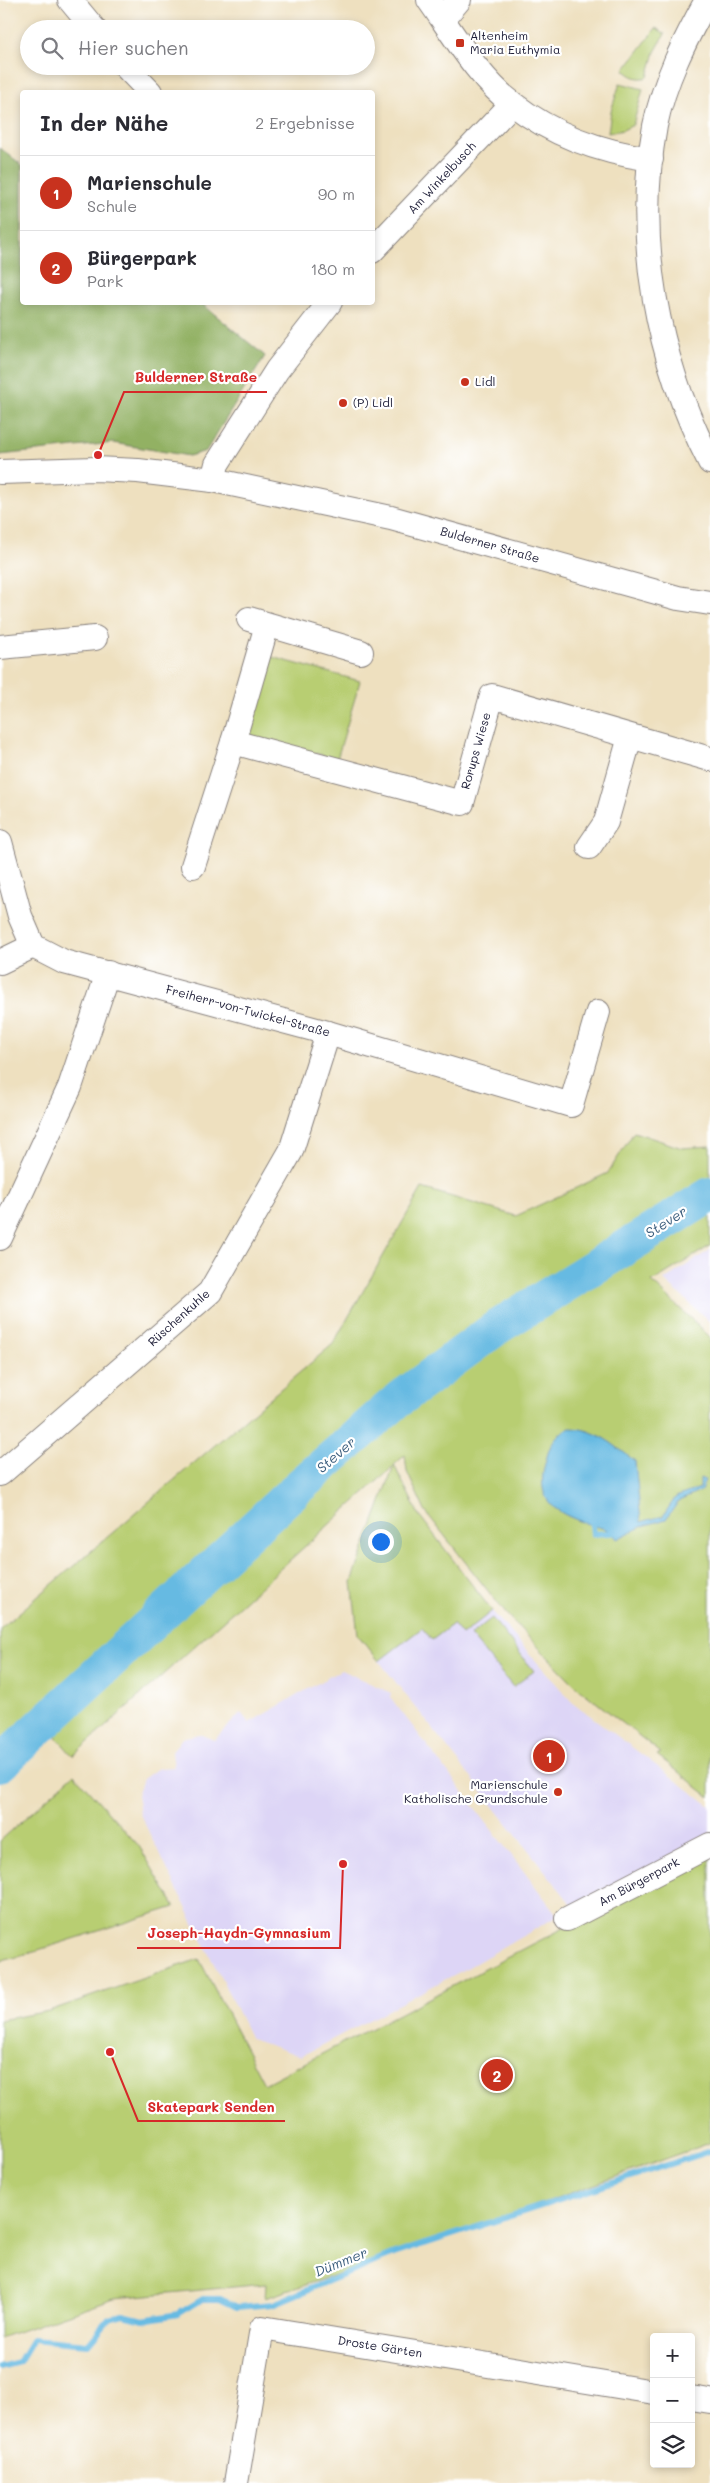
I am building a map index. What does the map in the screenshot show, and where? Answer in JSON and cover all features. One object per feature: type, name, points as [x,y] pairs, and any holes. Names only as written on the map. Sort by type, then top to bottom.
[{"type":"street","points":[[70,0],[87,20]]},
{"type":"street","points":[[459,0],[436,9],[483,75],[512,104],[544,124],[578,141],[623,155],[651,160]]},
{"type":"street","points":[[707,0],[684,41],[665,91],[656,125],[651,160],[648,259],[656,310],[674,377],[685,409],[710,462]]},
{"type":"street","points":[[134,75],[148,90]]},
{"type":"street","name":"Am Winkelbusch","points":[[375,248],[512,104]]},
{"type":"street","points":[[213,480],[217,464],[277,370],[328,305]]},
{"type":"street","name":"Bulderner Straße","points":[[0,472],[95,469],[138,471],[213,480],[391,518],[678,598],[710,603]]},
{"type":"street","points":[[193,866],[233,742],[258,622],[361,652]]},
{"type":"street","points":[[0,647],[95,638]]},
{"type":"street","name":"Rorups Wiese","points":[[233,742],[462,803],[492,696],[710,759]]},
{"type":"street","points":[[589,846],[606,822],[630,736]]},
{"type":"street","points":[[0,842],[20,916],[33,946],[0,962]]},
{"type":"street","name":"Freiherr-von-Twickel-Straße","points":[[33,946],[64,962],[328,1033],[571,1104],[598,1012]]},
{"type":"street","points":[[0,1238],[70,1087],[108,973]]},
{"type":"street","name":"Rüschenkuhle","points":[[0,1474],[210,1292],[291,1151],[328,1033]]},
{"type":"street","name":"Am Bürgerpark","points":[[567,1919],[710,1844]]},
{"type":"street","name":"Droste Gärten","points":[[236,2483],[262,2328],[650,2391]]},
{"type":"street","points":[[695,2399],[710,2401]]},
{"type":"shaded area","points":[[710,1250],[710,1322],[664,1280]]},
{"type":"shaded area","points":[[492,1611],[572,1702],[710,1806],[710,1834],[575,1909],[379,1661],[422,1628],[432,1640],[453,1624],[462,1635]]},
{"type":"shaded area","points":[[341,1670],[391,1693],[390,1697],[558,1916],[467,1968],[301,2056],[251,2039],[140,1814],[137,1795],[143,1779],[158,1768],[174,1767],[172,1752],[182,1738],[199,1734],[214,1740],[241,1713],[249,1723]]},
{"type":"green space","points":[[656,28],[665,34],[655,52],[648,77],[638,78],[632,76],[624,70]]},
{"type":"green space","points":[[620,83],[643,89],[633,125],[623,130],[608,133],[611,111]]},
{"type":"green space","points":[[0,148],[20,163],[20,305],[203,305],[265,356],[206,451],[189,456],[113,443],[0,455]]},
{"type":"green space","points":[[268,656],[360,681],[337,759],[245,735]]},
{"type":"green space","points":[[634,1132],[682,1148],[710,1146],[710,1246],[652,1282],[710,1337],[710,1797],[657,1755],[661,1753],[578,1688],[507,1615],[425,1511],[407,1472],[405,1455],[394,1465],[419,1515],[492,1611],[462,1635],[453,1624],[432,1640],[422,1628],[379,1661],[358,1635],[352,1582],[394,1466],[73,1756],[41,1720],[0,1756],[0,1629],[333,1344],[422,1188],[516,1216],[608,1173]]},
{"type":"green space","points":[[492,1618],[534,1671],[513,1687],[470,1635]]},
{"type":"green space","points":[[74,1774],[139,1846],[175,1907],[0,1962],[0,1841]]},
{"type":"green space","points":[[710,1852],[710,2143],[414,2249],[265,2298],[266,2284],[114,2298],[0,2338],[0,2020],[49,2011],[199,1959],[264,2084]]},
{"type":"water","points":[[570,1428],[597,1434],[635,1461],[641,1522],[663,1516],[676,1497],[700,1488],[700,1478],[705,1480],[701,1491],[679,1501],[666,1519],[643,1526],[617,1539],[606,1529],[576,1520],[555,1508],[548,1501],[542,1482],[551,1444],[562,1432]]},
{"type":"waterway","name":"Stever","points":[[0,1764],[295,1490],[397,1401],[499,1326],[710,1195]]},
{"type":"waterway","points":[[592,1525],[593,1534],[622,1532]]},
{"type":"waterway","name":"Dümmer","points":[[0,2367],[19,2362],[33,2339],[88,2344],[109,2319],[123,2315],[143,2320],[178,2314],[203,2299],[220,2299],[237,2307],[273,2304],[394,2254],[710,2151]]},
{"type":"place","name":"Altenheim Maria Euthymia","points":[[460,43]]},
{"type":"place","name":"Lidl","points":[[465,382]]},
{"type":"place","name":"(P) Lidl","points":[[343,403]]},
{"type":"place","name":"Bulderner Straße","points":[[98,455]]},
{"type":"place","name":"Marienschule","points":[[549,1756]]},
{"type":"place","name":"Marienschule Katholische Grundschule","points":[[558,1792]]},
{"type":"place","name":"Joseph-Haydn-Gymnasium","points":[[343,1864]]},
{"type":"place","name":"Skatepark Senden","points":[[110,2052]]},
{"type":"place","name":"Bürgerpark","points":[[497,2075]]}]
